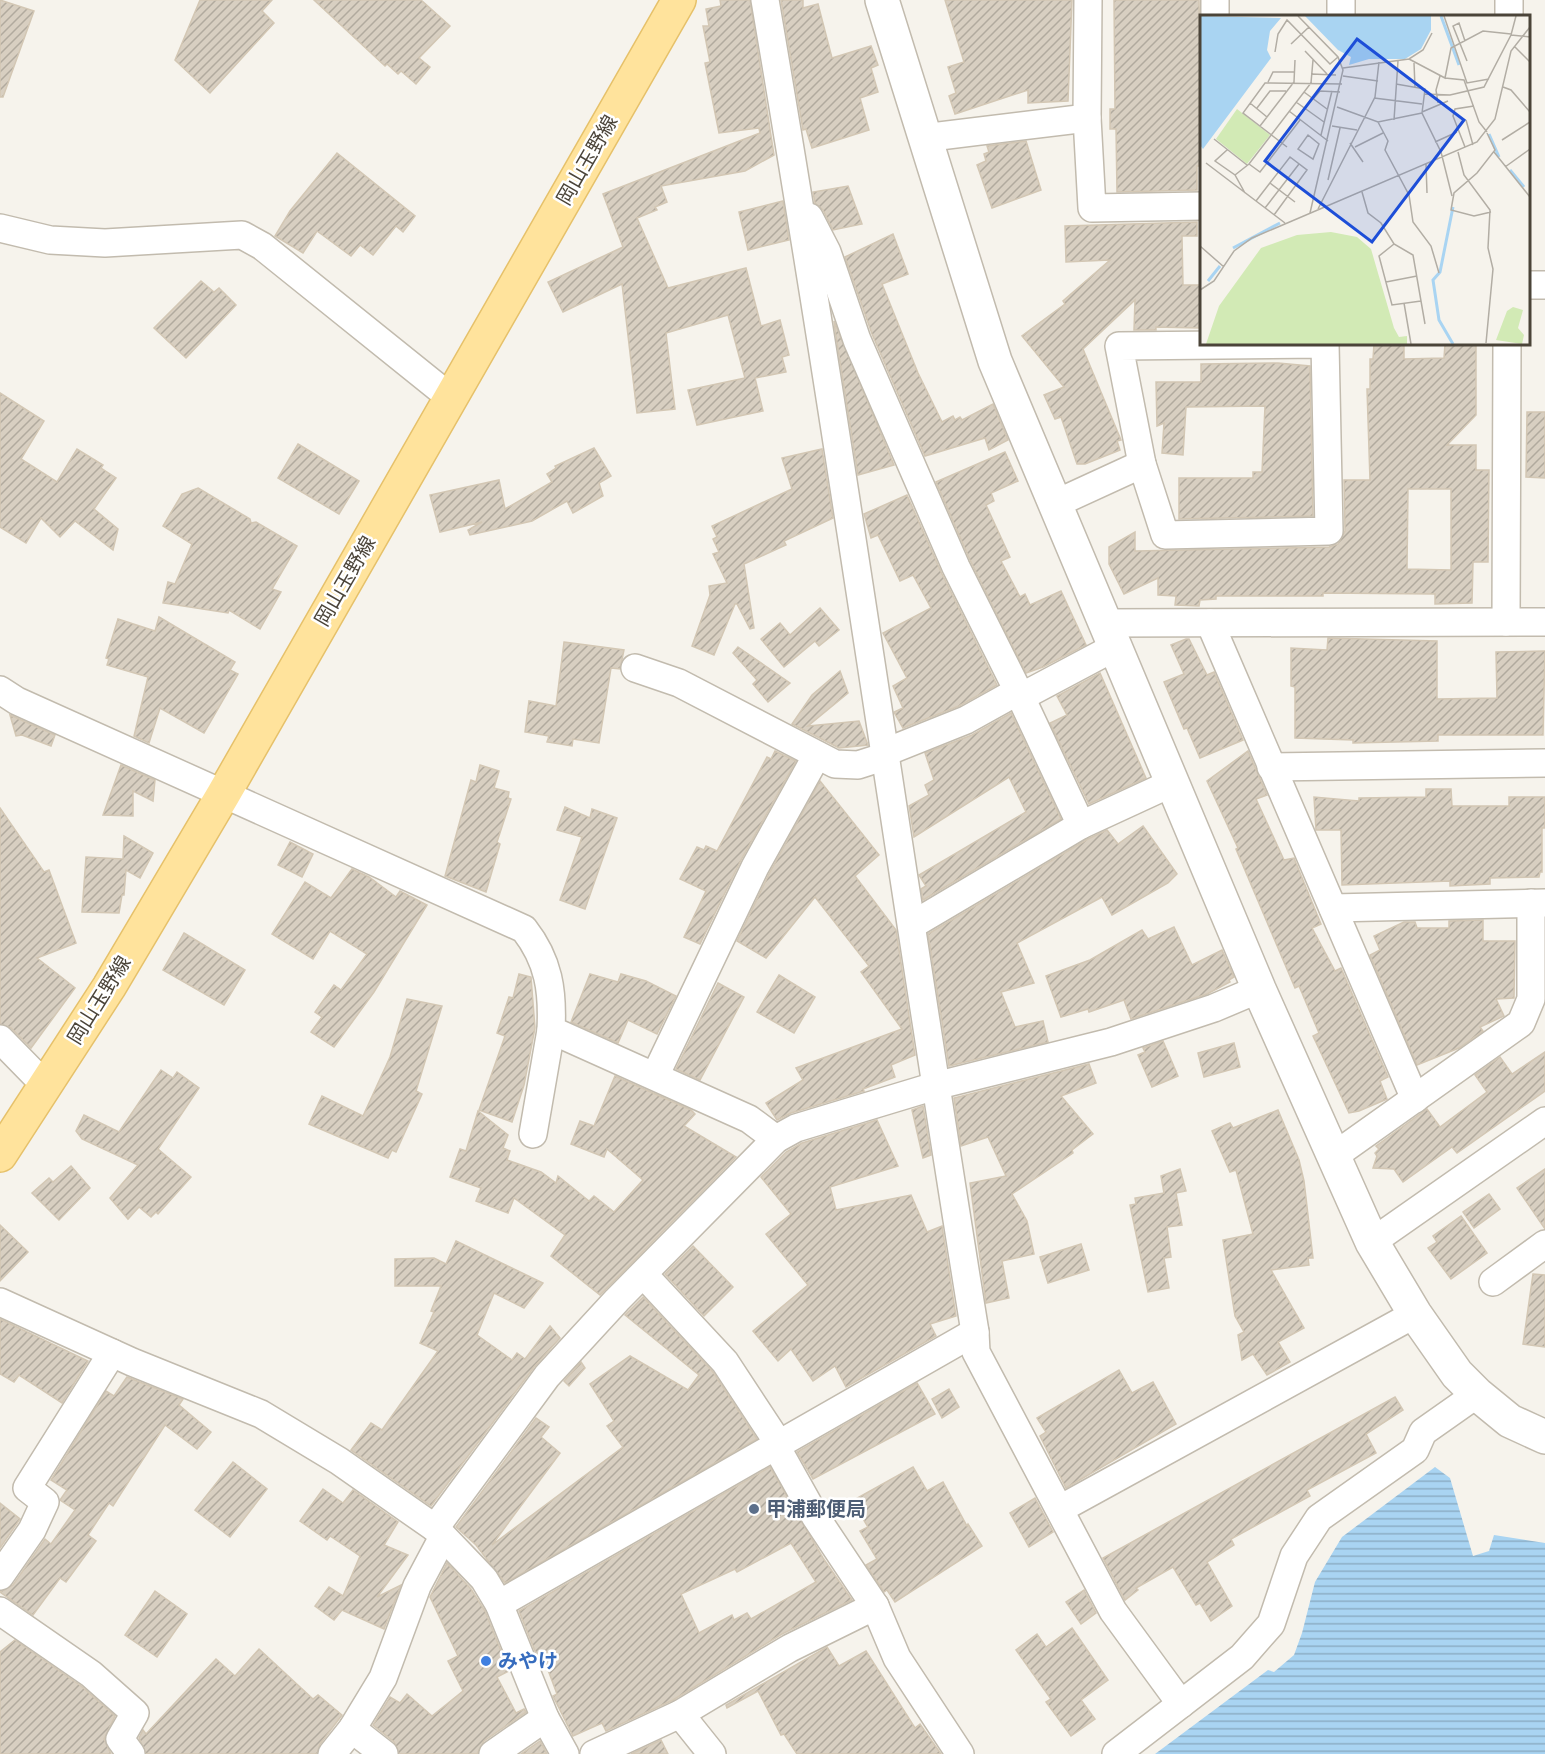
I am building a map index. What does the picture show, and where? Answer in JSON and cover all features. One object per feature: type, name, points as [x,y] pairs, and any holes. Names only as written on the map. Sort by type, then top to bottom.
[{"type":"main road","name":"岡山玉野線","points":[[0,1155],[109,987],[223,795],[679,0]]},
{"type":"street","points":[[765,0],[799,198],[886,754],[935,1086],[975,1332],[976,1352],[1113,1611],[1181,1704]]},
{"type":"street","points":[[882,0],[923,138],[995,361],[1259,989],[1372,1242],[1415,1314],[1457,1374],[1477,1395],[1510,1421],[1545,1437]]},
{"type":"street","points":[[1088,0],[1087,118],[1092,208],[1200,206]]},
{"type":"street","points":[[923,138],[1087,118]]},
{"type":"street","points":[[799,198],[827,252],[857,340],[956,567],[1020,694],[1081,825]]},
{"type":"street","points":[[0,228],[50,240],[105,243],[242,235],[262,246],[451,398]]},
{"type":"street","points":[[1222,345],[1119,346],[1142,464],[1165,535],[1329,531],[1325,345]]},
{"type":"street","points":[[1506,622],[1507,345]]},
{"type":"street","points":[[1055,504],[1142,464]]},
{"type":"street","points":[[635,668],[679,683],[835,764],[858,765],[966,720],[1020,694],[1110,635],[1210,623],[1545,622]]},
{"type":"street","points":[[1210,623],[1415,1099]]},
{"type":"street","points":[[0,690],[17,701],[223,795],[524,929],[537,946],[553,995],[534,1134]]},
{"type":"street","points":[[655,1076],[756,867],[818,755]]},
{"type":"street","points":[[1271,766],[1545,763]]},
{"type":"street","points":[[912,926],[1081,825],[1172,783]]},
{"type":"street","points":[[1333,908],[1538,903],[1531,999],[1521,1023],[1334,1156]]},
{"type":"street","points":[[332,1754],[352,1729],[383,1678],[439,1532],[548,1376],[776,1139],[796,1128],[935,1086],[1111,1042],[1214,1008],[1259,989]]},
{"type":"street","points":[[550,1030],[749,1119],[776,1139]]},
{"type":"street","points":[[0,1039],[45,1085]]},
{"type":"street","points":[[1372,1242],[1545,1121]]},
{"type":"street","points":[[1493,1282],[1545,1244]]},
{"type":"street","points":[[644,1275],[725,1362],[775,1438],[777,1448],[815,1516],[875,1606],[897,1658],[960,1754]]},
{"type":"street","points":[[0,1302],[112,1353],[261,1414],[339,1461],[439,1532],[483,1580],[499,1604],[545,1718],[565,1754]]},
{"type":"street","points":[[1059,1509],[1415,1314]]},
{"type":"street","points":[[499,1604],[777,1448],[975,1332]]},
{"type":"street","points":[[0,1576],[32,1530],[45,1502],[27,1488],[112,1353]]},
{"type":"street","points":[[1116,1754],[1242,1657],[1261,1639],[1271,1624],[1294,1556],[1319,1518],[1415,1450],[1423,1432],[1477,1395]]},
{"type":"street","points":[[594,1754],[680,1714],[790,1648],[875,1606]]},
{"type":"street","points":[[0,1611],[90,1674],[135,1713],[120,1739],[130,1754]]},
{"type":"street","points":[[680,1714],[712,1754]]},
{"type":"street","points":[[493,1754],[545,1718]]},
{"type":"street","points":[[352,1729],[384,1754]]},
{"type":"water","points":[[1435,1467],[1450,1478],[1473,1556],[1489,1551],[1494,1535],[1545,1543],[1545,1754],[1155,1754],[1268,1670],[1274,1672],[1294,1655],[1315,1582],[1342,1537]]},
{"type":"building","points":[[0,0],[34,11],[3,97],[0,97]]},
{"type":"building","points":[[200,0],[272,0],[262,11],[274,23],[210,93],[175,60]]},
{"type":"building","points":[[314,0],[421,0],[450,26],[419,58],[430,67],[416,84],[401,71],[398,74],[387,64],[385,66]]},
{"type":"building","points":[[720,0],[750,0],[774,155],[745,171],[661,186],[667,202],[655,207],[657,210],[637,218],[668,288],[746,268],[761,326],[780,320],[789,355],[782,357],[786,372],[755,378],[763,411],[697,425],[688,390],[745,378],[728,315],[666,333],[675,409],[637,413],[622,284],[563,312],[548,282],[623,247],[603,194],[760,133],[759,128],[719,133],[705,63],[710,62],[703,26],[709,26],[706,9],[721,6]]},
{"type":"building","points":[[781,0],[803,0],[803,8],[818,4],[832,58],[871,46],[878,65],[871,68],[878,92],[860,98],[869,130],[812,148],[806,129],[803,130]]},
{"type":"building","points":[[945,0],[1072,0],[1068,101],[1028,103],[1028,90],[955,114],[949,96],[956,93],[948,67],[964,62]]},
{"type":"building","points":[[1114,0],[1199,0],[1200,166],[1197,166],[1197,190],[1117,192],[1116,129],[1110,129],[1110,109],[1115,109]]},
{"type":"building","points":[[1026,141],[1041,190],[992,208],[977,165],[986,161],[984,154],[989,152],[987,146]]},
{"type":"building","points":[[337,153],[415,216],[403,232],[396,226],[373,255],[360,245],[351,256],[317,231],[303,253],[275,236],[290,211]]},
{"type":"building","points":[[848,186],[862,224],[833,230],[823,210],[815,203],[813,192]]},
{"type":"building","points":[[783,201],[789,240],[748,250],[739,212]]},
{"type":"building","points":[[1197,222],[1197,236],[1182,236],[1183,285],[1200,285],[1199,328],[1156,327],[1156,330],[1134,330],[1135,300],[1083,349],[1121,440],[1117,441],[1120,450],[1085,464],[1077,464],[1061,417],[1055,419],[1044,395],[1064,387],[1022,336],[1065,304],[1063,301],[1110,260],[1066,262],[1065,226]]},
{"type":"building","points":[[893,234],[908,274],[882,284],[918,373],[942,422],[953,416],[955,420],[960,417],[962,420],[993,404],[1008,440],[989,450],[985,438],[925,456],[872,334],[845,257]]},
{"type":"building","points":[[201,281],[214,292],[219,288],[236,305],[186,358],[154,328]]},
{"type":"building","points":[[834,321],[894,465],[858,475]]},
{"type":"building","points":[[1374,345],[1404,345],[1404,359],[1444,358],[1445,345],[1476,345],[1476,415],[1447,445],[1476,445],[1476,470],[1489,470],[1488,562],[1473,562],[1472,603],[1435,604],[1435,594],[1323,593],[1323,596],[1216,596],[1216,599],[1200,600],[1199,606],[1175,605],[1176,596],[1158,595],[1158,578],[1124,594],[1109,564],[1109,547],[1135,532],[1135,551],[1329,547],[1338,544],[1345,531],[1344,480],[1370,480],[1367,389],[1370,389],[1370,359],[1373,359]],"holes":[[[1408,489],[1451,489],[1451,570],[1407,569]]]},
{"type":"building","points":[[1278,363],[1310,366],[1313,516],[1179,519],[1179,478],[1253,478],[1253,472],[1262,472],[1265,406],[1186,407],[1183,455],[1162,453],[1164,423],[1157,426],[1156,382],[1201,382],[1201,364]]},
{"type":"building","points":[[0,393],[44,421],[21,459],[57,482],[77,449],[103,465],[101,468],[116,478],[94,509],[118,529],[113,550],[75,521],[60,537],[41,518],[26,543],[0,527]]},
{"type":"building","points":[[1527,412],[1545,412],[1545,478],[1526,477]]},
{"type":"building","points":[[298,444],[359,481],[339,514],[278,478]]},
{"type":"building","points":[[594,448],[611,476],[599,483],[603,496],[573,513],[567,501],[532,521],[470,535],[468,530],[482,522],[440,532],[430,495],[499,480],[505,509],[552,482],[547,474],[556,468],[555,466]]},
{"type":"building","points":[[822,449],[833,518],[784,541],[786,545],[744,564],[754,628],[750,629],[735,604],[714,655],[692,646],[710,595],[709,586],[727,583],[713,554],[719,552],[713,539],[717,537],[712,526],[792,489],[782,458]]},
{"type":"building","points":[[1005,452],[1018,481],[991,493],[994,501],[986,505],[1010,557],[1001,561],[1020,597],[1025,594],[1030,605],[1061,591],[1086,645],[1026,673],[970,560],[936,482]]},
{"type":"building","points":[[198,488],[250,519],[251,523],[256,522],[297,546],[272,589],[281,592],[260,629],[229,610],[228,613],[163,603],[168,582],[175,584],[192,544],[163,526],[182,494]]},
{"type":"building","points":[[907,495],[942,574],[997,685],[959,706],[903,728],[894,712],[903,708],[893,686],[907,678],[883,633],[931,608],[913,575],[900,581],[878,535],[871,538],[864,514]]},
{"type":"building","points":[[820,608],[839,630],[819,646],[815,641],[784,667],[761,639],[780,623],[790,635]]},
{"type":"building","points":[[159,617],[235,662],[230,670],[238,674],[204,733],[160,708],[149,743],[134,736],[148,677],[107,665],[109,659],[106,658],[118,619],[155,631]]},
{"type":"building","points":[[1328,638],[1437,641],[1437,699],[1497,698],[1496,652],[1545,651],[1543,735],[1438,735],[1438,741],[1353,743],[1353,740],[1295,738],[1295,687],[1291,686],[1291,648],[1327,650]]},
{"type":"building","points":[[1189,639],[1207,675],[1214,672],[1243,740],[1200,758],[1187,728],[1184,729],[1164,682],[1184,674],[1171,645]]},
{"type":"building","points":[[564,642],[624,650],[620,669],[611,668],[599,743],[573,739],[572,746],[547,742],[549,736],[525,732],[529,701],[556,706]]},
{"type":"building","points":[[738,647],[790,683],[768,702],[753,684],[757,680],[733,653]]},
{"type":"building","points":[[840,671],[848,693],[808,726],[859,721],[868,745],[839,748],[792,724],[812,695]]},
{"type":"building","points":[[1100,673],[1146,778],[1089,804],[1050,723],[1067,715],[1057,696]]},
{"type":"building","points":[[1011,713],[1061,819],[923,900],[921,889],[926,886],[919,875],[1026,812],[1009,777],[914,837],[909,806],[929,795],[925,785],[934,780],[925,753],[972,735]]},
{"type":"building","points":[[10,715],[55,735],[51,746],[22,735],[16,736]]},
{"type":"building","points":[[775,751],[796,761],[741,860],[700,944],[684,937],[706,891],[680,879],[697,847],[704,850],[706,846],[717,851],[767,757],[771,759]]},
{"type":"building","points":[[1248,751],[1267,795],[1256,799],[1284,860],[1294,858],[1321,924],[1312,928],[1335,971],[1341,968],[1388,1077],[1380,1081],[1387,1099],[1359,1111],[1349,1113],[1313,1036],[1319,1033],[1299,986],[1295,988],[1236,849],[1238,848],[1207,781]]},
{"type":"building","points":[[121,765],[155,780],[153,801],[133,791],[133,816],[103,815]]},
{"type":"building","points":[[480,765],[499,771],[494,788],[509,792],[508,798],[511,799],[497,842],[500,844],[486,892],[445,876],[471,780],[476,782]]},
{"type":"building","points":[[820,781],[879,855],[855,876],[896,930],[915,1055],[891,1065],[895,1077],[863,1089],[864,1091],[791,1113],[777,1120],[766,1103],[803,1080],[796,1068],[902,1029],[861,972],[869,966],[815,897],[766,958],[737,941],[769,874]]},
{"type":"building","points":[[1426,789],[1451,789],[1452,806],[1509,806],[1509,797],[1545,797],[1542,872],[1539,877],[1490,878],[1490,884],[1450,886],[1450,881],[1342,885],[1341,830],[1316,830],[1314,797],[1359,801],[1359,798],[1426,797]]},
{"type":"building","points":[[565,807],[590,818],[592,809],[617,818],[585,909],[560,900],[582,837],[557,830]]},
{"type":"building","points":[[0,808],[44,872],[49,870],[76,943],[37,958],[75,988],[31,1048],[11,1028],[0,1024]]},
{"type":"building","points":[[1143,826],[1177,874],[1168,883],[1112,915],[1102,897],[1017,943],[1034,983],[1001,992],[1015,1027],[1043,1021],[1048,1042],[949,1066],[928,934],[1088,839],[1107,830],[1118,844]]},
{"type":"building","points":[[124,836],[153,853],[140,878],[126,870],[124,895],[122,895],[119,913],[82,912],[86,857],[123,859]]},
{"type":"building","points":[[290,842],[313,854],[302,877],[278,865]]},
{"type":"building","points":[[352,869],[369,877],[396,897],[400,891],[427,905],[374,992],[334,1047],[311,1032],[322,1017],[315,1012],[334,985],[341,990],[367,954],[330,931],[313,959],[272,934],[305,882],[331,898]]},
{"type":"building","points":[[1483,920],[1483,941],[1515,941],[1514,998],[1496,999],[1504,1016],[1480,1027],[1483,1031],[1459,1048],[1417,1065],[1370,955],[1380,950],[1374,936],[1404,922],[1415,922],[1417,928],[1449,928],[1449,921]]},
{"type":"building","points":[[1174,927],[1192,965],[1222,950],[1234,977],[1229,980],[1230,982],[1207,994],[1131,1019],[1124,1000],[1089,1012],[1088,1009],[1061,1017],[1046,976],[1090,960],[1142,930],[1148,939]]},
{"type":"building","points":[[184,933],[245,970],[224,1005],[163,970]]},
{"type":"building","points":[[519,974],[531,977],[535,1028],[524,1085],[512,1122],[479,1110],[505,1036],[497,1033],[509,997],[513,998]]},
{"type":"building","points":[[590,974],[618,982],[621,974],[646,981],[676,996],[657,1034],[628,1020],[618,1043],[571,1022]]},
{"type":"building","points":[[779,975],[815,997],[794,1033],[757,1012]]},
{"type":"building","points":[[718,983],[744,997],[700,1080],[676,1069]]},
{"type":"building","points":[[407,999],[442,1006],[416,1091],[422,1094],[396,1152],[392,1150],[388,1158],[309,1124],[322,1096],[363,1116],[390,1057]]},
{"type":"building","points":[[1163,1041],[1178,1076],[1152,1087],[1138,1055],[1145,1052],[1143,1048]]},
{"type":"building","points":[[1234,1043],[1240,1067],[1204,1077],[1198,1053]]},
{"type":"building","points":[[1545,1052],[1545,1091],[1457,1153],[1452,1147],[1403,1182],[1394,1169],[1373,1168],[1377,1156],[1375,1153],[1379,1149],[1376,1146],[1427,1109],[1440,1127],[1487,1092],[1475,1075],[1500,1057],[1512,1074]]},
{"type":"building","points":[[1089,1064],[1096,1083],[1061,1096],[1093,1134],[1072,1150],[1073,1153],[1012,1194],[1027,1221],[1034,1254],[1002,1261],[1009,1298],[986,1303],[970,1183],[1006,1176],[988,1137],[961,1146],[954,1098]]},
{"type":"building","points":[[161,1070],[173,1078],[177,1072],[199,1088],[158,1149],[191,1177],[158,1214],[156,1212],[151,1217],[139,1207],[128,1219],[110,1198],[138,1165],[82,1139],[76,1131],[84,1115],[119,1132]]},
{"type":"building","points":[[615,1076],[691,1110],[695,1114],[684,1126],[736,1157],[600,1295],[551,1256],[565,1235],[514,1198],[508,1213],[476,1201],[481,1188],[450,1177],[460,1149],[466,1151],[478,1111],[508,1135],[503,1148],[510,1151],[507,1160],[541,1172],[556,1183],[558,1176],[589,1201],[594,1196],[614,1212],[643,1180],[607,1149],[604,1157],[571,1144],[580,1121],[594,1126]]},
{"type":"building","points":[[923,1106],[931,1155],[923,1158],[912,1110]]},
{"type":"building","points":[[1278,1110],[1299,1160],[1304,1181],[1313,1258],[1308,1258],[1309,1265],[1271,1270],[1304,1328],[1278,1342],[1290,1362],[1267,1375],[1253,1354],[1242,1360],[1238,1335],[1244,1332],[1235,1316],[1223,1240],[1253,1234],[1236,1170],[1230,1172],[1212,1131],[1230,1123],[1233,1128]]},
{"type":"building","points":[[877,1120],[898,1166],[830,1187],[836,1210],[911,1195],[927,1232],[942,1226],[956,1316],[930,1324],[936,1336],[846,1387],[835,1366],[813,1381],[791,1349],[778,1361],[753,1331],[808,1285],[766,1234],[791,1214],[761,1177],[786,1152],[802,1143]]},
{"type":"building","points":[[71,1166],[90,1188],[59,1220],[32,1193],[49,1178],[53,1182]]},
{"type":"building","points":[[1180,1169],[1186,1191],[1176,1193],[1182,1225],[1167,1227],[1171,1257],[1164,1258],[1169,1288],[1148,1292],[1130,1205],[1136,1204],[1135,1198],[1164,1193],[1161,1176]]},
{"type":"building","points":[[1545,1169],[1545,1229],[1517,1188]]},
{"type":"building","points":[[1489,1194],[1500,1209],[1474,1228],[1463,1212]]},
{"type":"building","points":[[1461,1216],[1487,1253],[1451,1279],[1428,1248],[1437,1242],[1433,1236]]},
{"type":"building","points":[[0,1225],[28,1252],[0,1281]]},
{"type":"building","points":[[456,1241],[543,1283],[524,1308],[494,1293],[477,1335],[512,1360],[517,1353],[525,1359],[550,1326],[560,1338],[534,1367],[431,1506],[351,1450],[371,1423],[382,1430],[438,1351],[420,1343],[434,1312],[431,1311],[441,1286],[395,1286],[395,1259],[434,1258],[446,1264]]},
{"type":"building","points":[[1081,1244],[1089,1270],[1048,1283],[1040,1257]]},
{"type":"building","points":[[693,1246],[733,1287],[704,1316],[665,1274]]},
{"type":"building","points":[[1533,1274],[1545,1275],[1545,1347],[1523,1344]]},
{"type":"building","points":[[643,1297],[713,1372],[757,1439],[505,1583],[476,1545],[456,1527],[536,1418],[549,1427],[541,1437],[560,1453],[492,1545],[623,1447],[607,1426],[614,1421],[590,1384],[630,1356],[688,1390],[699,1375],[625,1315]]},
{"type":"building","points":[[0,1319],[88,1361],[62,1403],[19,1375],[14,1382],[0,1374]]},
{"type":"building","points":[[581,1362],[585,1368],[569,1386],[564,1381]]},
{"type":"building","points":[[1119,1370],[1132,1393],[1153,1382],[1176,1424],[1066,1488],[1040,1436],[1046,1432],[1037,1418]]},
{"type":"building","points":[[127,1377],[183,1399],[179,1405],[211,1432],[197,1449],[165,1425],[113,1506],[109,1503],[88,1535],[96,1541],[66,1582],[60,1578],[33,1615],[0,1592],[13,1585],[45,1539],[51,1544],[75,1510],[60,1500],[67,1490],[51,1480],[106,1391],[114,1396]]},
{"type":"building","points":[[917,1383],[935,1414],[813,1479],[797,1452]]},
{"type":"building","points":[[949,1389],[959,1407],[942,1418],[932,1399]]},
{"type":"building","points":[[1395,1397],[1403,1410],[1366,1434],[1376,1453],[1307,1490],[1310,1496],[1231,1539],[1234,1545],[1207,1562],[1232,1606],[1211,1621],[1200,1603],[1196,1605],[1173,1567],[1136,1588],[1138,1590],[1125,1600],[1103,1558]]},
{"type":"building","points":[[233,1462],[267,1489],[230,1537],[195,1510]]},
{"type":"building","points":[[770,1467],[823,1558],[852,1600],[782,1634],[673,1700],[606,1731],[602,1723],[573,1736],[553,1696],[557,1694],[542,1654],[537,1656],[519,1611]],"holes":[[[791,1543],[816,1582],[751,1619],[747,1613],[734,1620],[732,1615],[699,1633],[681,1594],[735,1569],[737,1572]]]},
{"type":"building","points":[[913,1467],[927,1491],[943,1482],[967,1526],[968,1524],[982,1546],[895,1602],[887,1590],[884,1592],[866,1565],[877,1559],[860,1531],[868,1527],[852,1501]]},
{"type":"building","points":[[323,1489],[343,1503],[353,1490],[398,1522],[384,1545],[408,1555],[377,1597],[401,1585],[384,1629],[342,1610],[334,1620],[315,1606],[329,1587],[343,1596],[360,1556],[330,1536],[327,1540],[300,1521]]},
{"type":"building","points":[[1035,1498],[1053,1532],[1029,1547],[1010,1513]]},
{"type":"building","points":[[0,1503],[20,1519],[0,1548]]},
{"type":"building","points":[[447,1563],[471,1589],[485,1611],[509,1671],[497,1677],[516,1713],[524,1709],[526,1712],[484,1741],[477,1754],[399,1754],[394,1742],[373,1725],[390,1697],[400,1703],[407,1694],[432,1716],[463,1691],[448,1661],[458,1656],[430,1597]]},
{"type":"building","points":[[1084,1590],[1096,1613],[1081,1624],[1066,1602]]},
{"type":"building","points":[[155,1591],[187,1614],[157,1657],[125,1635]]},
{"type":"building","points":[[1072,1628],[1108,1680],[1081,1700],[1095,1719],[1071,1736],[1046,1702],[1051,1699],[1016,1650],[1037,1634],[1046,1647]]},
{"type":"building","points":[[15,1640],[81,1686],[115,1716],[104,1739],[111,1754],[0,1754],[0,1652]]},
{"type":"building","points":[[827,1647],[839,1666],[866,1651],[915,1728],[920,1724],[941,1754],[797,1754],[784,1734],[781,1735],[758,1691],[727,1708],[726,1705]]},
{"type":"building","points":[[259,1649],[313,1699],[318,1695],[342,1715],[320,1744],[317,1754],[146,1754],[139,1738],[143,1730],[146,1734],[216,1659],[235,1676]]},
{"type":"building","points":[[661,1740],[668,1754],[631,1754]]},
{"type":"building","points":[[540,1741],[547,1754],[521,1754]]},
{"type":"place","name":"甲浦郵便局","points":[[754,1509]]},
{"type":"place","name":"みやけ","points":[[486,1661]]}]
